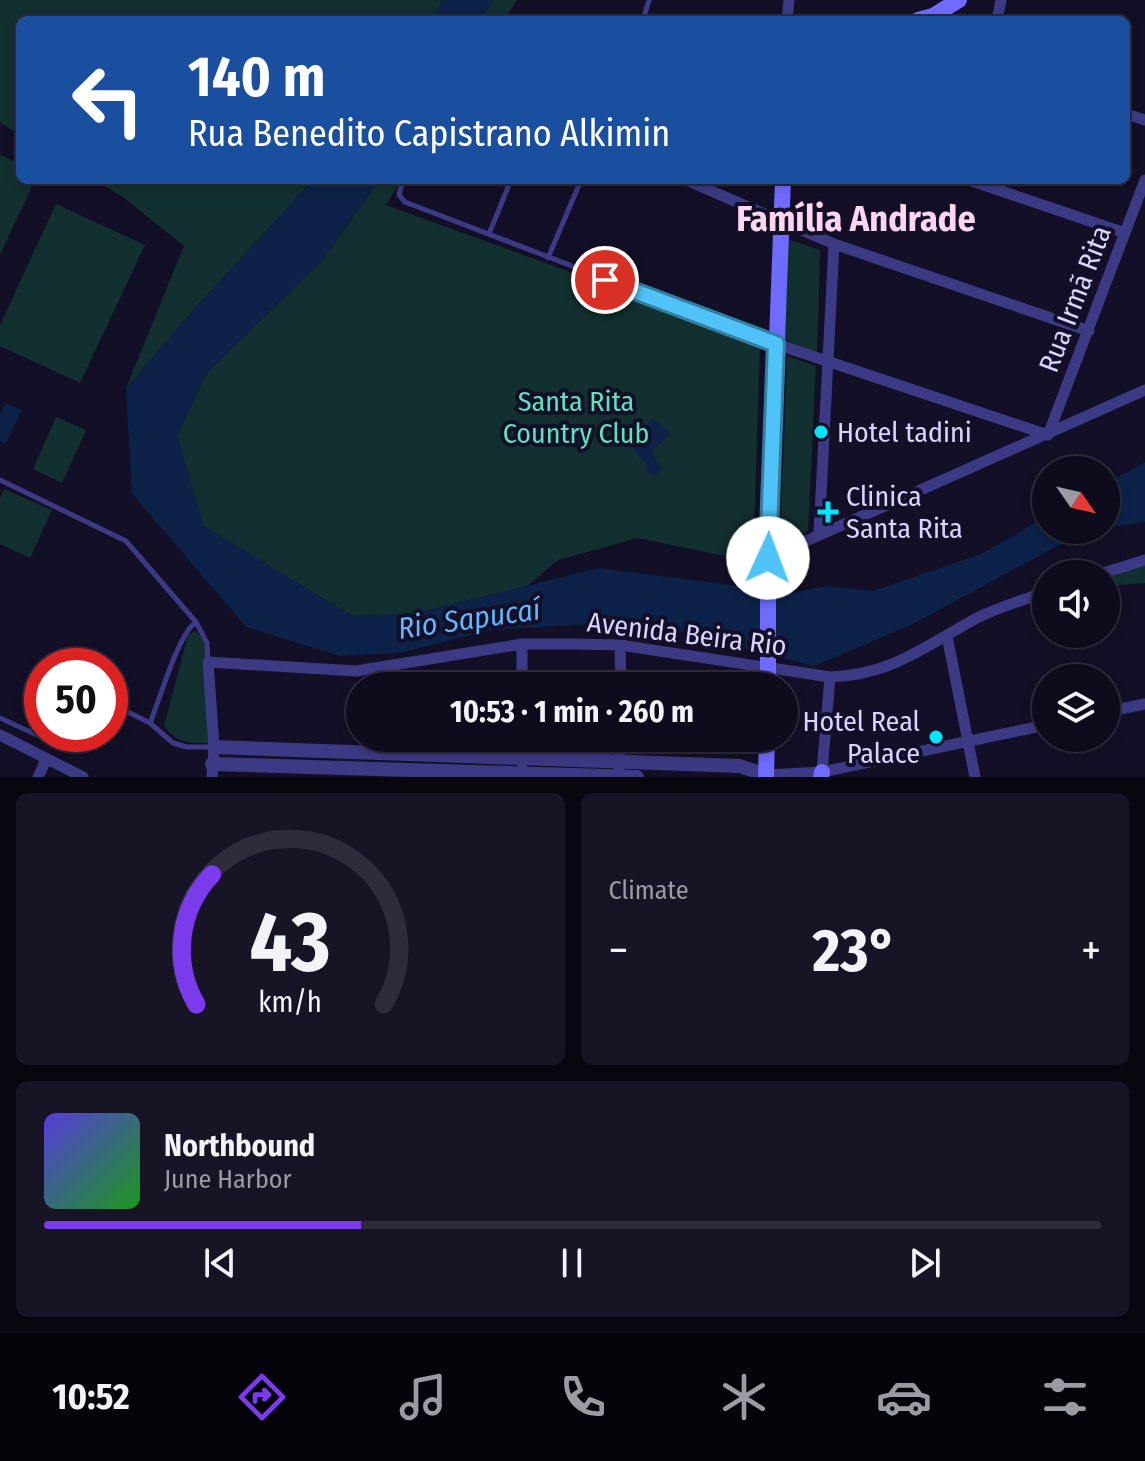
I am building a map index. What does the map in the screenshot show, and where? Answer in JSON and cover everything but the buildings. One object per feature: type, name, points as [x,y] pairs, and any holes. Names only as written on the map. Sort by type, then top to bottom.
[{"type":"main road","points":[[933,16],[959,0]]},
{"type":"main road","points":[[768,672],[768,558],[783,184]]},
{"type":"main road","points":[[762,776],[765,752]]},
{"type":"street","name":"Rua Irmã Rita","points":[[1048,435],[1145,180]]},
{"type":"street","points":[[695,184],[834,244],[1089,331]]},
{"type":"street","points":[[981,184],[1125,233]]},
{"type":"street","points":[[819,533],[834,244]]},
{"type":"street","points":[[776,344],[1048,435]]},
{"type":"street","points":[[768,558],[1145,390]]},
{"type":"street","points":[[1120,568],[1145,560]]},
{"type":"street","name":"Avenida Beira Rio","points":[[208,662],[356,671],[522,644],[620,645],[830,677],[859,676],[884,669],[997,609],[1032,597]]},
{"type":"street","points":[[947,636],[975,777]]},
{"type":"street","points":[[522,644],[522,672]]},
{"type":"street","points":[[620,645],[621,672]]},
{"type":"street","points":[[208,662],[214,747],[212,771],[523,757],[568,758],[637,777]]},
{"type":"street","points":[[821,774],[830,677]]},
{"type":"street","points":[[1120,709],[1145,704]]},
{"type":"street","points":[[214,747],[442,762],[522,775],[568,776],[740,766],[762,776],[821,774],[1032,728]]},
{"type":"street","points":[[0,735],[83,777]]},
{"type":"street","points":[[522,775],[523,752]]},
{"type":"street","points":[[38,777],[46,760]]},
{"type":"lane","points":[[402,184],[399,195],[405,202],[776,344]]},
{"type":"lane","points":[[489,234],[509,184]]},
{"type":"lane","points":[[548,258],[579,184]]},
{"type":"lane","points":[[0,480],[126,541],[196,622],[207,643],[208,662]]},
{"type":"lane","points":[[150,723],[180,643],[188,627],[196,622]]},
{"type":"lane","points":[[128,712],[150,723],[173,743],[187,747],[214,747]]},
{"type":"lane","points":[[0,718],[24,729]]},
{"type":"lane","points":[[540,752],[540,758]]},
{"type":"lane","points":[[568,758],[568,776]]},
{"type":"green space","points":[[0,0],[443,0],[433,16],[16,16],[16,132],[0,122]]},
{"type":"green space","points":[[493,0],[517,0],[507,16],[483,16]]},
{"type":"green space","points":[[0,155],[16,162],[16,184],[33,184],[0,255]]},
{"type":"green space","points":[[101,184],[309,184],[126,388],[184,246],[123,197]]},
{"type":"green space","name":"Santa Rita Country Club","points":[[376,184],[399,184],[386,205],[554,266],[760,347],[753,562],[638,538],[558,560],[527,586],[412,614],[352,616],[203,526],[177,436],[206,374],[324,258]]},
{"type":"green space","points":[[56,204],[145,245],[80,383],[0,346],[0,325]]},
{"type":"green space","points":[[787,239],[820,250],[817,353],[783,340]]},
{"type":"green space","points":[[787,356],[816,366],[808,531],[780,543]]},
{"type":"green space","points":[[56,417],[86,430],[62,483],[33,469]]},
{"type":"green space","points":[[4,489],[52,510],[30,558],[0,544],[0,499]]},
{"type":"green space","points":[[1145,564],[1145,583],[1120,585],[1120,571]]},
{"type":"green space","points":[[195,631],[202,639],[209,666],[209,743],[179,739],[164,726],[188,635]]},
{"type":"water","points":[[443,0],[493,0],[483,16],[433,16]]},
{"type":"water","name":"Rio Sapucaí","points":[[309,184],[376,184],[324,258],[206,374],[177,436],[204,526],[352,616],[412,614],[599,568],[792,593],[827,586],[873,591],[981,554],[1032,525],[1032,544],[1061,544],[911,625],[814,666],[640,621],[491,630],[400,653],[340,656],[246,627],[132,494],[126,388]]},
{"type":"water","points":[[6,403],[22,410],[6,444],[0,441],[0,415]]},
{"type":"water","points":[[654,419],[671,434],[653,449],[656,461],[663,468],[656,476],[647,472],[645,463],[629,445]]},
{"type":"water","points":[[1145,462],[1145,522],[1120,526],[1120,476]]},
{"type":"place","name":"Hotel tadini","points":[[821,432]]},
{"type":"place","name":"Clinica Santa Rita","points":[[828,512]]},
{"type":"place","name":"Hotel Real Palace","points":[[936,737]]},
{"type":"district","name":"Família Andrade","points":[[856,219]]},
{"type":"route","points":[[605,280],[776,344],[768,558]]}]
